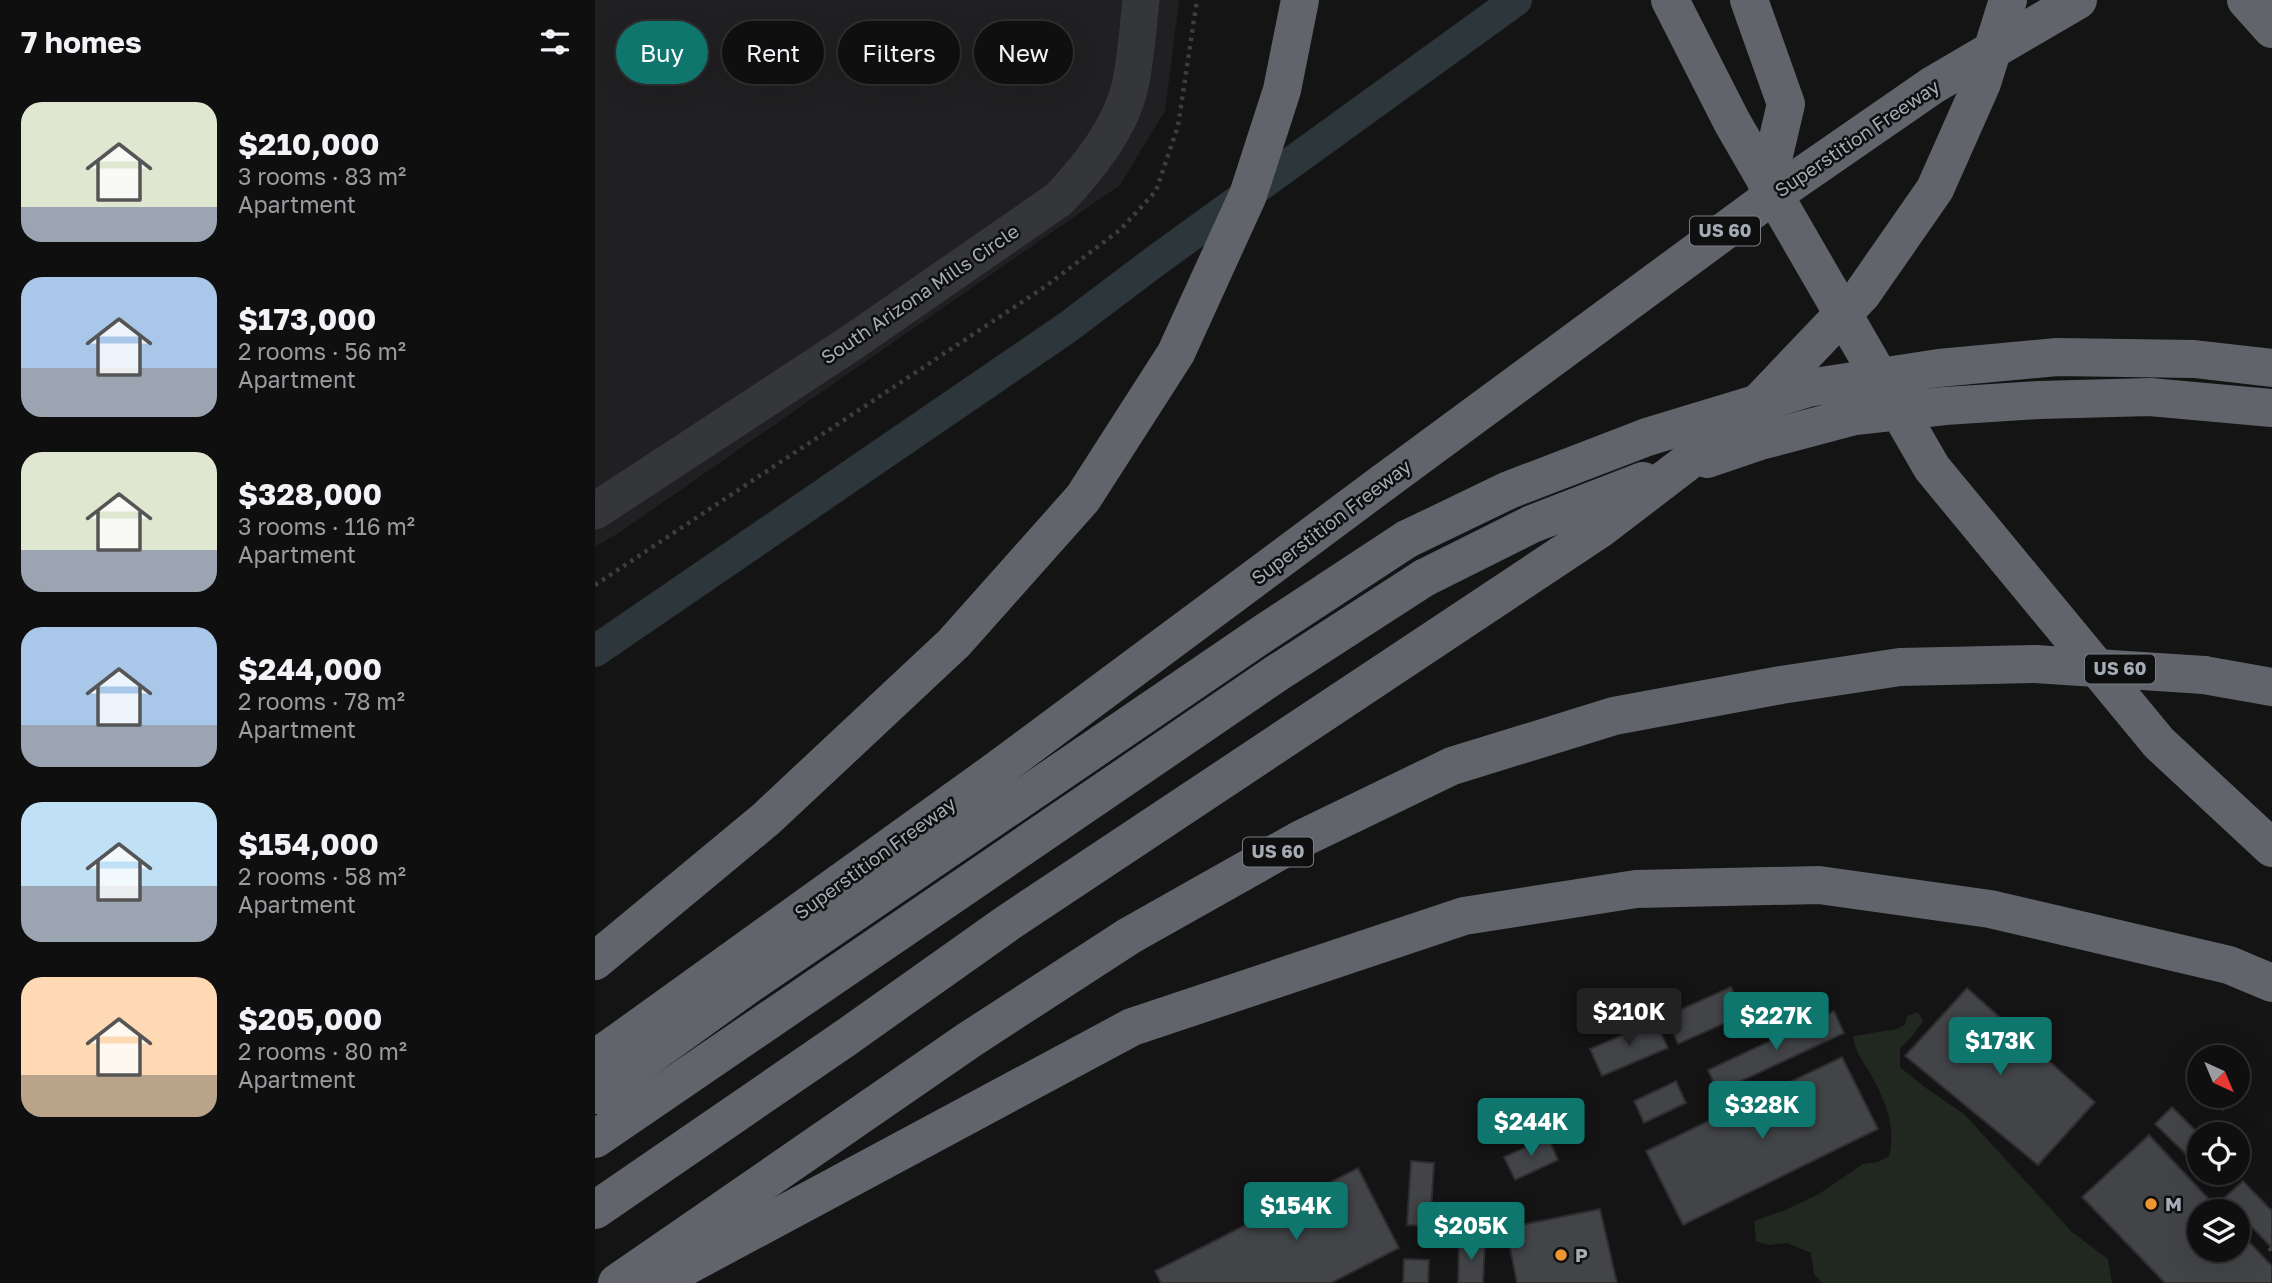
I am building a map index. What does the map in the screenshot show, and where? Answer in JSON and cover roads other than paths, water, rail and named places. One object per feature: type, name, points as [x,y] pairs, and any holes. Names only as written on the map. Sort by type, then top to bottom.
[{"type":"highway","points":[[595,961],[766,819],[954,643],[1083,498],[1177,353],[1248,195],[1282,90],[1300,0]]},
{"type":"highway","points":[[1670,0],[1767,185],[1932,468],[2159,743],[2272,848]]},
{"type":"highway","points":[[1749,0],[1786,104],[1767,185]]},
{"type":"highway","points":[[595,1210],[1020,914],[1600,528],[1741,421],[1862,294],[1935,189],[1982,83],[2008,0]]},
{"type":"highway","name":"Superstition Freeway","points":[[595,1059],[997,770],[1801,176],[1933,85],[2078,0]]},
{"type":"highway","points":[[2246,0],[2272,29]]},
{"type":"highway","points":[[595,1094],[748,985],[1264,633],[1407,539],[1509,490],[1647,437],[1808,388],[1939,368],[2057,357],[2194,359],[2272,368]]},
{"type":"highway","points":[[595,1139],[1265,681],[1424,578],[1532,524],[1760,441],[1855,416],[1985,403],[2150,397],[2272,408]]},
{"type":"highway","name":"US 60","points":[[617,1283],[969,1040],[1129,936],[1301,839],[1452,766],[1614,716],[1781,685],[1900,667],[2035,664],[2204,675],[2272,687]]},
{"type":"highway","points":[[655,1283],[1132,1027],[1464,916],[1636,889],[1819,885],[1990,909],[2229,965],[2272,984]]},
{"type":"lane","name":"South Arizona Mills Circle","points":[[595,511],[907,306],[1059,199],[1081,175],[1119,117],[1130,86],[1141,0]]},
{"type":"waterway","points":[[595,651],[1068,327],[1516,0]]},
{"type":"place","name":"M","points":[[2151,1204]]},
{"type":"place","name":"P","points":[[1561,1255]]}]
